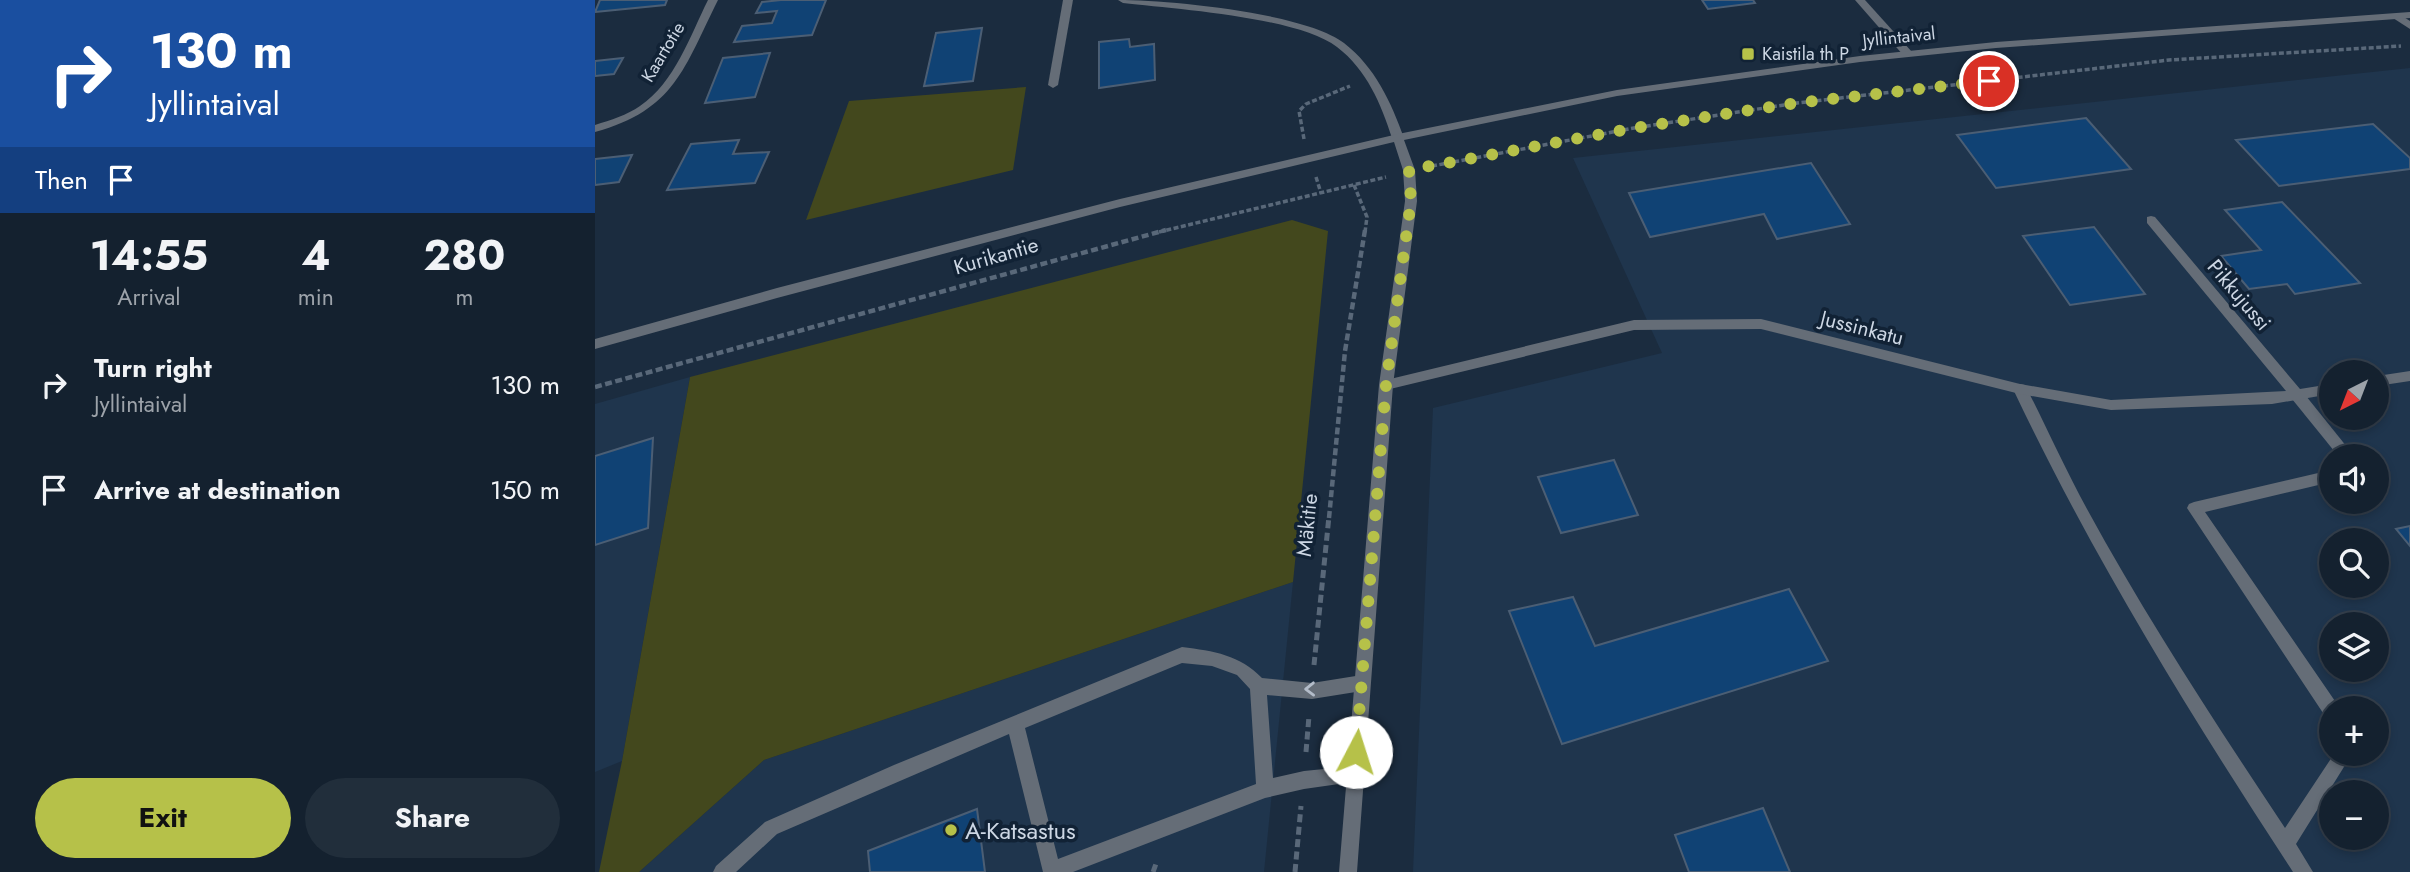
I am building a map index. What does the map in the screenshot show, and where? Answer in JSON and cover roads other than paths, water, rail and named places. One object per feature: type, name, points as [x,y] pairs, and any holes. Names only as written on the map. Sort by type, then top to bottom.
[{"type":"street","name":"Kaartotie","points":[[595,129],[628,117],[654,101],[671,79],[713,0]]},
{"type":"street","points":[[1053,85],[1068,0]]},
{"type":"street","points":[[1123,0],[1219,12],[1323,33],[1342,47],[1372,78],[1389,111],[1409,170],[1411,201],[1386,385],[1354,775],[1349,872]]},
{"type":"street","points":[[1860,0],[1908,54]]},
{"type":"street","name":"Jyllintaival","points":[[1398,138],[1617,93],[1908,54],[2410,15]]},
{"type":"street","points":[[2396,16],[2410,26]]},
{"type":"street","name":"Kurikantie","points":[[595,344],[1106,207],[1398,138]]},
{"type":"street","name":"Pikkujussi","points":[[2151,220],[2337,444]]},
{"type":"street","name":"Jussinkatu","points":[[1386,385],[1635,326],[1761,324],[2020,390],[2111,405],[2272,399],[2319,391]]},
{"type":"street","points":[[2389,379],[2410,376]]},
{"type":"street","points":[[2020,390],[2052,460],[2195,705],[2304,872]]},
{"type":"street","points":[[2319,478],[2194,508],[2322,696]]},
{"type":"street","points":[[722,872],[771,828],[1182,654],[1212,658],[1243,670],[1258,686],[1265,789]]},
{"type":"street","points":[[1258,686],[1312,691],[1362,683]]},
{"type":"street","points":[[1015,723],[1052,871],[1265,789],[1304,780],[1354,775]]},
{"type":"street","points":[[2285,844],[2336,766]]},
{"type":"place","name":"Kaistila th P","points":[[1748,54]]},
{"type":"place","name":"A-Katsastus","points":[[951,830]]}]
